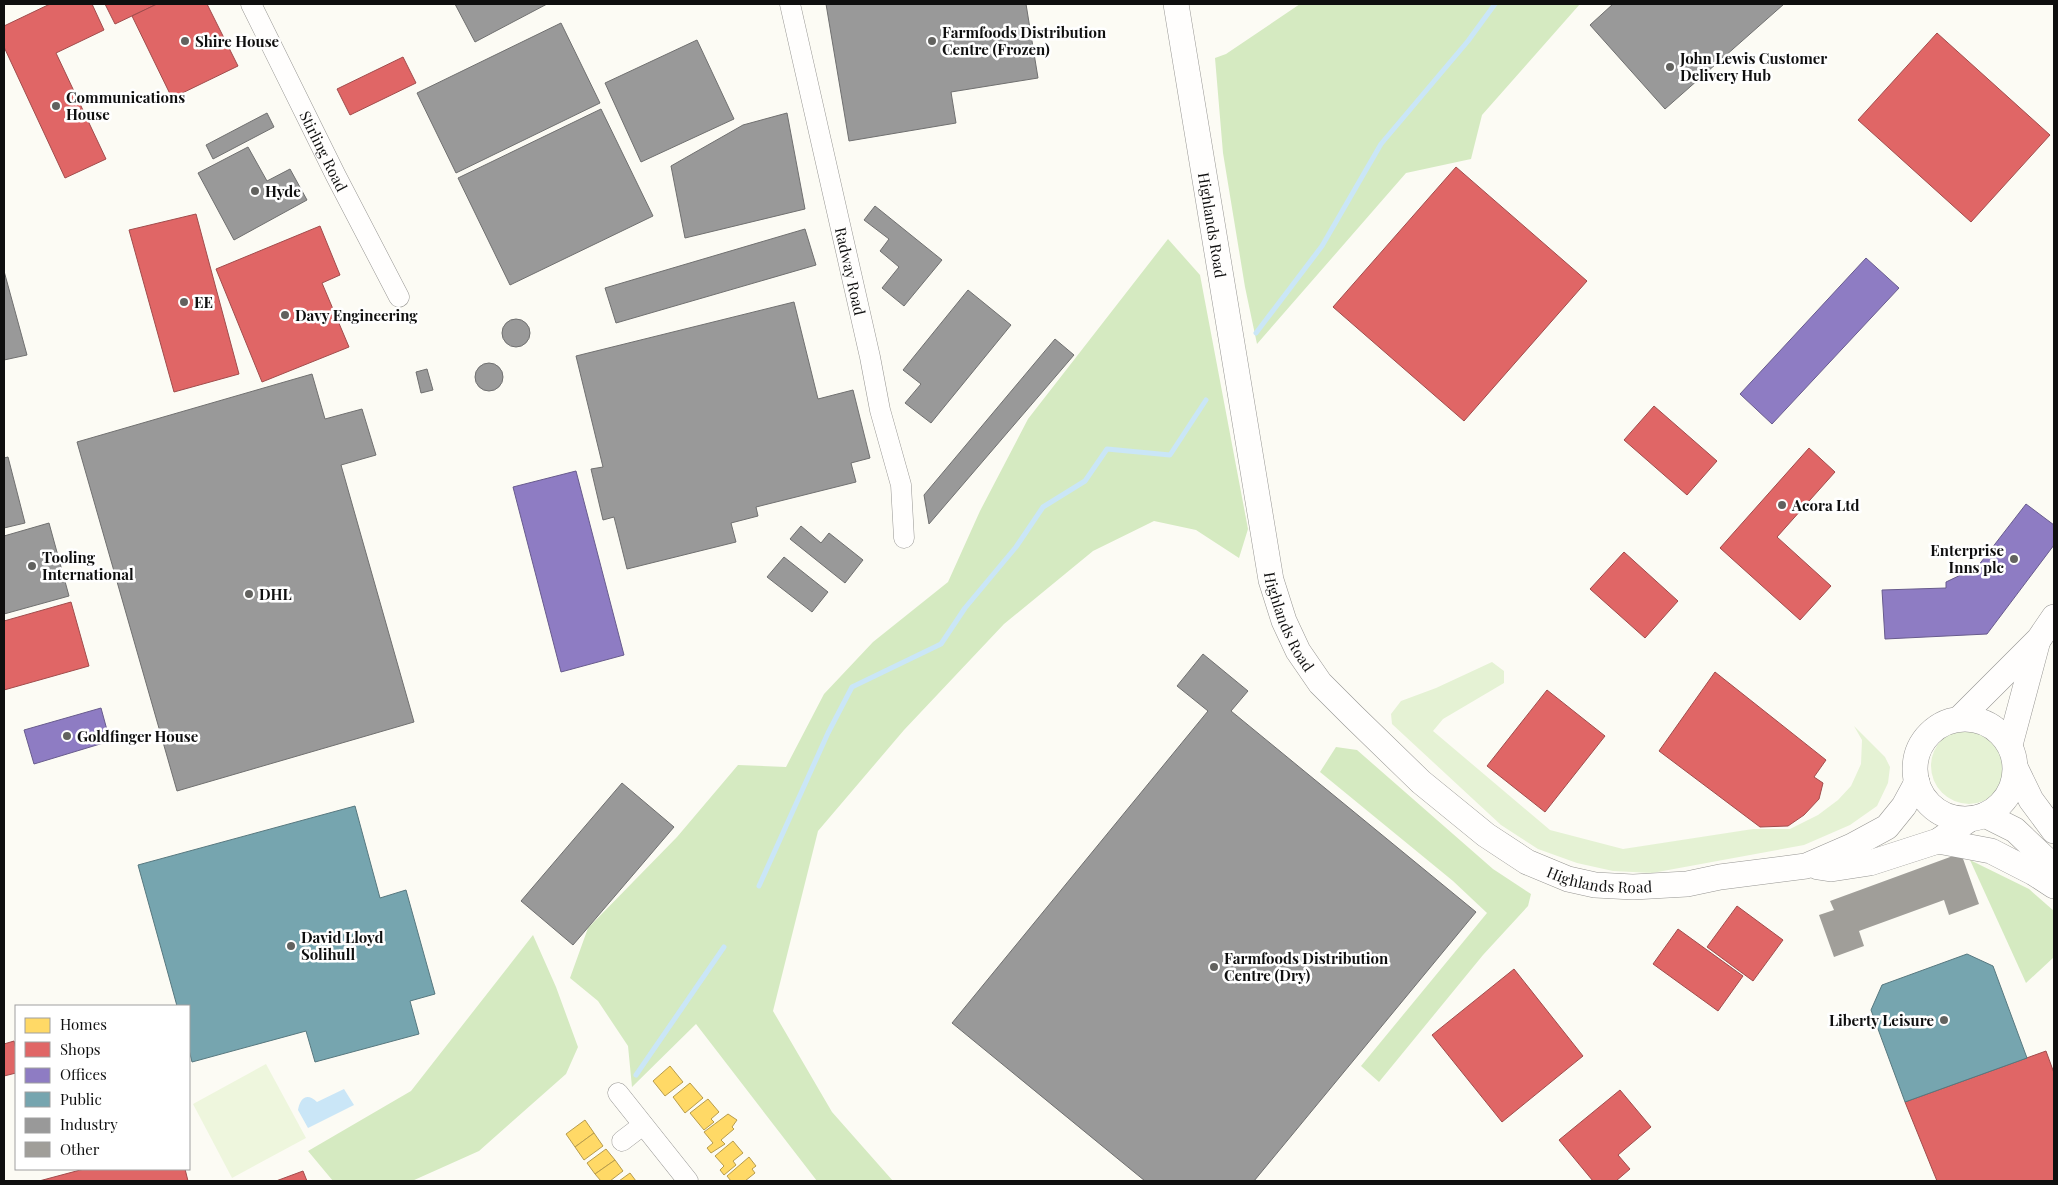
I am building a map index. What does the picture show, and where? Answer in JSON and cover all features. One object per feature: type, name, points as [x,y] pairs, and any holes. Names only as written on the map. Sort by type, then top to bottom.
[{"type":"street","name":"Stirling Road","points":[[251,4],[336,176],[399,297]]},
{"type":"street","name":"Radway Road","points":[[790,4],[870,357],[880,410],[901,484],[904,538]]},
{"type":"street","name":"Highlands Road","points":[[1176,4],[1271,580],[1284,621],[1298,651],[1320,683],[1421,782],[1486,835],[1527,862],[1568,879],[1595,885],[1633,887],[1687,884],[1806,866],[1852,846],[1887,827],[1904,806],[1917,782]]},
{"type":"street","points":[[1960,718],[2049,628]]},
{"type":"street","points":[[2010,746],[2022,697],[2049,628]]},
{"type":"street","points":[[2016,769],[2014,784],[2007,797],[1997,808],[1977,817],[1956,818],[1943,814],[1931,806],[1922,795],[1917,782],[1915,768],[1917,754],[1922,742],[1942,724],[1960,718],[1976,719],[1990,724],[2002,733],[2010,746],[2016,769],[2031,800],[2054,831]]},
{"type":"street","name":"Highlands Road","points":[[1806,866],[1831,869],[1870,863],[1938,841],[1977,817]]},
{"type":"street","points":[[1977,817],[2015,830],[2054,867]]},
{"type":"street","points":[[1938,841],[1991,851],[2054,886]]},
{"type":"street","points":[[618,1093],[688,1181]]},
{"type":"street","points":[[622,1141],[643,1125]]},
{"type":"green space","points":[[1300,4],[1580,4],[1482,115],[1471,159],[1406,173],[1257,344],[1245,287],[1223,153],[1215,58],[1226,54]]},
{"type":"green space","points":[[1168,239],[1200,275],[1248,529],[1239,558],[1196,530],[1154,521],[1093,551],[1004,624],[904,730],[818,831],[773,1011],[832,1112],[893,1181],[817,1181],[696,1024],[632,1087],[628,1046],[598,1001],[570,978],[588,928],[677,837],[738,765],[786,767],[824,694],[873,642],[948,582],[980,511],[1028,419]]},
{"type":"green space","points":[[1492,662],[1504,671],[1504,683],[1443,719],[1433,731],[1550,830],[1623,849],[1753,829],[1790,829],[1818,815],[1838,800],[1851,786],[1861,764],[1862,740],[1854,726],[1885,757],[1890,767],[1888,783],[1877,806],[1850,825],[1804,845],[1652,873],[1613,871],[1577,863],[1538,849],[1501,825],[1392,724],[1391,714],[1401,701],[1436,688]]},
{"type":"green space","points":[[1969,728],[1984,731],[1996,739],[2004,751],[2007,766],[2004,781],[1996,793],[1984,801],[1969,804],[1954,801],[1942,793],[1934,781],[1931,766],[1934,751],[1942,739],[1954,731]]},
{"type":"green space","points":[[1336,747],[1357,750],[1493,869],[1531,894],[1528,906],[1483,955],[1379,1082],[1361,1066],[1487,913],[1453,881],[1320,772]]},
{"type":"green space","points":[[1970,860],[2029,889],[2054,911],[2054,957],[2026,983]]},
{"type":"green space","points":[[533,935],[556,987],[578,1047],[566,1074],[479,1151],[412,1181],[333,1181],[308,1151],[411,1091]]},
{"type":"green space","points":[[266,1064],[306,1138],[232,1178],[193,1104]]},
{"type":"water","points":[[344,1089],[354,1105],[308,1128],[298,1110],[300,1102],[304,1098],[310,1097],[317,1102]]},
{"type":"building: Homes","points":[[670,1066],[683,1082],[665,1096],[653,1081]]},
{"type":"building: Homes","points":[[690,1083],[703,1098],[685,1113],[673,1097]]},
{"type":"building: Homes","points":[[708,1099],[719,1112],[711,1119],[714,1122],[704,1130],[690,1113]]},
{"type":"building: Homes","points":[[728,1114],[737,1120],[732,1127],[734,1129],[721,1140],[725,1144],[711,1153],[707,1148],[713,1143],[704,1132]]},
{"type":"building: Homes","points":[[585,1120],[594,1133],[575,1147],[566,1134]]},
{"type":"building: Homes","points":[[594,1133],[603,1146],[584,1160],[575,1147]]},
{"type":"building: Homes","points":[[733,1141],[743,1153],[733,1161],[736,1165],[724,1175],[720,1170],[724,1166],[715,1156]]},
{"type":"building: Homes","points":[[606,1149],[615,1160],[595,1174],[587,1163]]},
{"type":"building: Homes","points":[[749,1157],[756,1166],[752,1169],[755,1173],[745,1181],[731,1181],[727,1176]]},
{"type":"building: Homes","points":[[615,1160],[623,1171],[610,1181],[601,1181],[595,1174]]},
{"type":"building: Homes","points":[[630,1173],[636,1181],[619,1181]]},
{"type":"building: Shops","name":"Communications House","points":[[50,4],[92,4],[104,30],[56,53],[106,159],[65,178],[4,47],[4,26]]},
{"type":"building: Shops","points":[[105,4],[157,4],[115,24]]},
{"type":"building: Shops","name":"Shire House","points":[[157,4],[207,4],[238,66],[172,98],[132,16]]},
{"type":"building: Shops","points":[[1937,33],[2050,135],[1971,222],[1858,120]]},
{"type":"building: Shops","points":[[403,57],[416,83],[350,115],[337,89]]},
{"type":"building: Shops","points":[[1456,167],[1587,281],[1464,421],[1333,307]]},
{"type":"building: Shops","name":"EE","points":[[196,214],[239,374],[174,392],[129,230]]},
{"type":"building: Shops","name":"Davy Engineering","points":[[320,226],[340,275],[322,283],[349,347],[262,382],[216,269]]},
{"type":"building: Shops","points":[[1654,406],[1717,461],[1687,495],[1624,440]]},
{"type":"building: Shops","name":"Acora Ltd","points":[[1809,448],[1835,472],[1777,537],[1831,586],[1800,620],[1720,548]]},
{"type":"building: Shops","points":[[1624,552],[1678,601],[1645,638],[1590,589]]},
{"type":"building: Shops","points":[[71,602],[89,666],[4,690],[4,621]]},
{"type":"building: Shops","points":[[1715,672],[1826,760],[1814,777],[1823,783],[1819,799],[1804,815],[1788,826],[1760,827],[1659,751]]},
{"type":"building: Shops","points":[[1547,690],[1605,736],[1545,812],[1487,766]]},
{"type":"building: Shops","points":[[1737,906],[1783,940],[1753,981],[1707,947]]},
{"type":"building: Shops","points":[[1678,929],[1743,976],[1718,1011],[1653,964]]},
{"type":"building: Shops","points":[[1514,969],[1583,1056],[1502,1122],[1432,1035]]},
{"type":"building: Shops","points":[[14,1041],[15,1073],[4,1076],[4,1044]]},
{"type":"building: Shops","points":[[2046,1051],[2054,1073],[2054,1181],[1937,1181],[1905,1102]]},
{"type":"building: Shops","points":[[1620,1090],[1651,1127],[1618,1155],[1630,1169],[1616,1181],[1593,1181],[1559,1140]]},
{"type":"building: Shops","points":[[80,1170],[185,1170],[188,1181],[39,1181]]},
{"type":"building: Shops","points":[[303,1171],[307,1181],[276,1181]]},
{"type":"building: Offices","points":[[1866,258],[1899,288],[1772,424],[1740,394]]},
{"type":"building: Offices","points":[[576,471],[624,655],[561,672],[513,487]]},
{"type":"building: Offices","name":"Enterprise Inns plc","points":[[2026,504],[2054,525],[2054,545],[1987,634],[1885,639],[1882,590],[1946,588],[1946,582],[1967,572],[1971,575]]},
{"type":"building: Offices","name":"Goldfinger House","points":[[101,708],[110,741],[34,764],[24,730]]},
{"type":"building: Public","name":"David Lloyd Solihull","points":[[355,806],[380,898],[406,890],[435,994],[410,1001],[419,1034],[315,1062],[306,1031],[192,1062],[190,1054],[190,1005],[177,1005],[138,865]]},
{"type":"building: Public","name":"Liberty Leisure","points":[[1967,954],[1993,966],[2027,1058],[1905,1102],[1871,1010],[1882,985]]},
{"type":"building: Industry","points":[[455,4],[547,4],[475,42]]},
{"type":"building: Industry","name":"Farmfoods Distribution Centre (Frozen)","points":[[826,4],[1026,4],[1038,78],[951,92],[956,123],[849,141]]},
{"type":"building: Industry","name":"John Lewis Customer Delivery Hub","points":[[1613,4],[1784,4],[1665,109],[1590,25]]},
{"type":"building: Industry","points":[[561,23],[600,103],[456,173],[417,93]]},
{"type":"building: Industry","points":[[697,40],[734,119],[641,162],[605,83]]},
{"type":"building: Industry","points":[[601,109],[653,216],[510,285],[458,178]]},
{"type":"building: Industry","points":[[267,113],[274,127],[213,159],[206,145]]},
{"type":"building: Industry","points":[[787,113],[805,209],[685,238],[671,166],[743,125]]},
{"type":"building: Industry","name":"Hyde","points":[[248,147],[267,181],[290,169],[307,200],[234,240],[198,173]]},
{"type":"building: Industry","points":[[875,206],[942,260],[904,306],[882,288],[899,267],[880,251],[889,239],[864,220]]},
{"type":"building: Industry","points":[[805,229],[816,265],[616,323],[605,288]]},
{"type":"building: Industry","points":[[4,271],[27,355],[4,360]]},
{"type":"building: Industry","points":[[968,290],[1011,325],[931,423],[905,403],[921,384],[903,370]]},
{"type":"building: Industry","points":[[794,302],[818,399],[853,390],[870,458],[851,463],[856,482],[756,507],[758,516],[731,523],[736,542],[627,569],[614,517],[603,520],[591,469],[603,467],[576,356]]},
{"type":"building: Industry","points":[[516,319],[526,323],[530,333],[526,343],[516,347],[506,343],[502,333],[506,323]]},
{"type":"building: Industry","points":[[1055,339],[1074,355],[929,524],[924,495]]},
{"type":"building: Industry","points":[[489,363],[499,367],[503,377],[499,387],[489,391],[479,387],[475,377],[479,367]]},
{"type":"building: Industry","points":[[427,369],[433,390],[421,393],[416,372]]},
{"type":"building: Industry","name":"DHL","points":[[312,374],[325,419],[362,409],[376,455],[341,465],[414,722],[177,791],[77,442]]},
{"type":"building: Industry","points":[[8,457],[25,523],[4,528],[4,458]]},
{"type":"building: Industry","name":"Tooling International","points":[[49,523],[69,596],[4,614],[4,536]]},
{"type":"building: Industry","points":[[801,526],[821,543],[829,533],[863,560],[845,583],[790,539]]},
{"type":"building: Industry","points":[[784,557],[828,592],[812,612],[767,577]]},
{"type":"building: Industry","name":"Farmfoods Distribution Centre (Dry)","points":[[1203,654],[1248,691],[1231,711],[1476,912],[1254,1181],[1145,1181],[952,1023],[1208,711],[1177,686]]},
{"type":"building: Industry","points":[[622,783],[674,827],[573,945],[521,901]]},
{"type":"building: Other","points":[[1961,853],[1979,904],[1949,915],[1944,900],[1859,931],[1864,946],[1834,957],[1819,915],[1834,910],[1830,901]]},
{"type":"waterway","points":[[1256,333],[1322,246],[1381,144],[1468,41],[1495,4]]},
{"type":"waterway","points":[[759,886],[828,733],[852,687],[941,644],[965,608],[1016,547],[1043,507],[1085,481],[1107,449],[1170,455],[1206,400]]},
{"type":"waterway","points":[[636,1075],[724,947]]},
{"type":"place","name":"Shire House","points":[[185,41]]},
{"type":"place","name":"Farmfoods Distribution Centre (Frozen)","points":[[932,41]]},
{"type":"place","name":"John Lewis Customer Delivery Hub","points":[[1670,67]]},
{"type":"place","name":"Communications House","points":[[56,106]]},
{"type":"place","name":"Hyde","points":[[255,191]]},
{"type":"place","name":"EE","points":[[184,302]]},
{"type":"place","name":"Davy Engineering","points":[[285,315]]},
{"type":"place","name":"Acora Ltd","points":[[1782,505]]},
{"type":"place","name":"Enterprise Inns plc","points":[[2014,559]]},
{"type":"place","name":"Tooling International","points":[[32,566]]},
{"type":"place","name":"DHL","points":[[249,594]]},
{"type":"place","name":"Goldfinger House","points":[[67,736]]},
{"type":"place","name":"David Lloyd Solihull","points":[[291,946]]},
{"type":"place","name":"Farmfoods Distribution Centre (Dry)","points":[[1214,967]]},
{"type":"place","name":"Liberty Leisure","points":[[1944,1020]]}]
